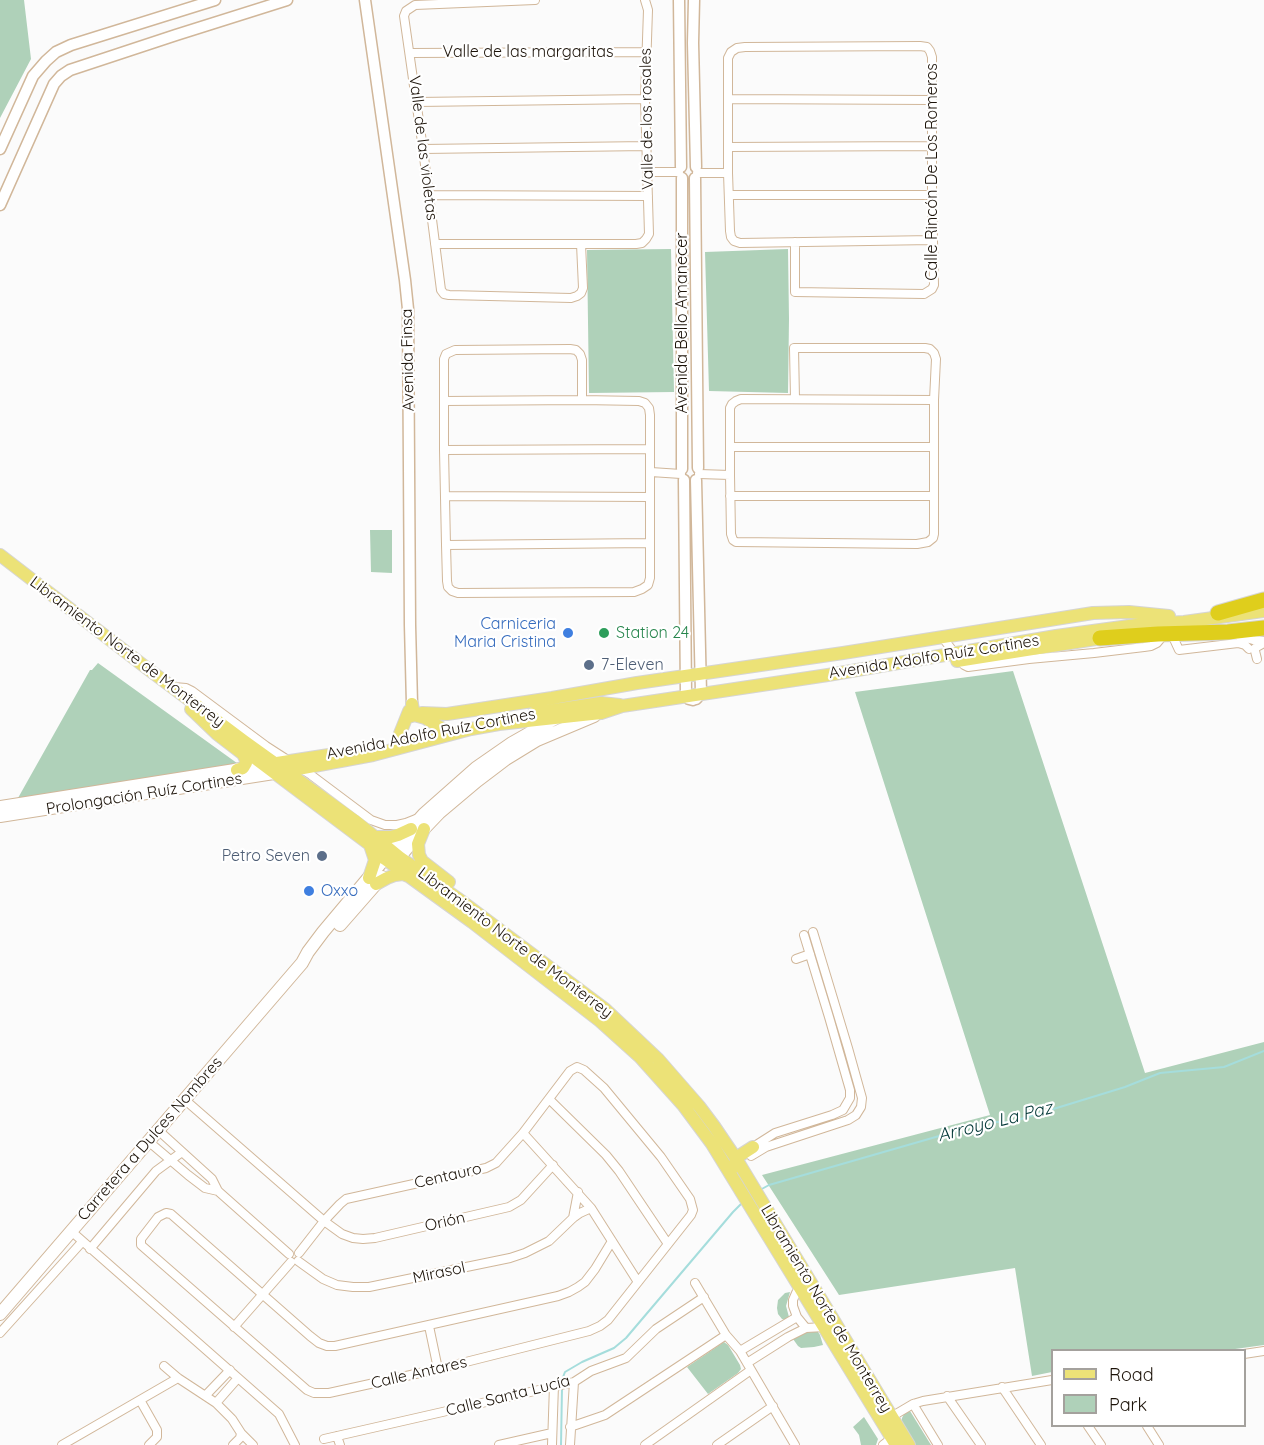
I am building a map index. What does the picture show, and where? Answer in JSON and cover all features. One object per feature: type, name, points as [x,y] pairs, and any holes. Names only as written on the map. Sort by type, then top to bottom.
[{"type":"highway","points":[[1218,613],[1264,600]]},
{"type":"highway","points":[[1100,638],[1228,632],[1264,628]]},
{"type":"main road","name":"Libramiento Norte de Monterrey","points":[[0,555],[172,687],[354,820],[392,858],[522,946],[605,1009],[658,1059],[692,1098],[725,1142],[744,1158],[747,1177],[891,1417],[893,1440],[909,1445]]},
{"type":"main road","points":[[0,564],[190,708],[282,767]]},
{"type":"main road","name":"Avenida Adolfo Ruíz Cortines","points":[[282,767],[443,729],[581,705],[601,703],[622,705],[692,699],[1133,625],[1184,622],[1264,610]]},
{"type":"main road","points":[[411,712],[447,714],[1093,613],[1129,612],[1168,616],[1218,613]]},
{"type":"main road","name":"Avenida Adolfo Ruíz Cortines","points":[[957,656],[983,657],[1100,638],[1264,616]]},
{"type":"main road","points":[[601,713],[957,656],[954,647],[961,638],[1004,629],[1012,625]]},
{"type":"main road","points":[[828,675],[843,653]]},
{"type":"main road","points":[[531,713],[552,698]]},
{"type":"main road","name":"Carretera a Dulces Nombres","points":[[417,832],[424,814],[476,768],[512,743],[581,705]]},
{"type":"main road","name":"Avenida Adolfo Ruíz Cortines","points":[[282,767],[373,755],[471,729],[601,713],[622,705]]},
{"type":"main road","points":[[190,708],[217,734],[243,754],[246,763],[243,768],[237,770]]},
{"type":"main road","points":[[411,712],[443,729]]},
{"type":"main road","points":[[397,741],[411,712]]},
{"type":"main road","name":"Carretera a Dulces Nombres","points":[[0,1314],[302,963],[308,952],[417,832],[506,759],[537,740],[601,713]]},
{"type":"main road","name":"Prolongación Ruíz Cortines","points":[[0,807],[237,770],[282,767]]},
{"type":"main road","name":"Prolongación Ruíz Cortines","points":[[0,816],[282,767]]},
{"type":"main road","points":[[416,874],[395,875],[373,881],[375,860],[372,840],[417,832]]},
{"type":"main road","points":[[417,832],[411,849],[416,874],[600,1020],[640,1057],[683,1105],[745,1196],[893,1440]]},
{"type":"main road","points":[[417,832],[421,836],[417,849],[422,861],[482,907],[522,946]]},
{"type":"main road","points":[[702,1130],[712,1134],[730,1160],[744,1158]]},
{"type":"main road","points":[[725,1142],[737,1148],[744,1158]]},
{"type":"main road","points":[[744,1158],[735,1169],[743,1183],[745,1196]]},
{"type":"street","points":[[0,149],[33,76],[56,52],[71,45],[215,0]]},
{"type":"street","points":[[0,205],[54,84],[61,76],[70,70],[123,52],[286,0]]},
{"type":"street","name":"Avenida Finsa","points":[[365,0],[408,309],[411,712]]},
{"type":"street","name":"Avenida Finsa","points":[[368,18],[370,0]]},
{"type":"street","name":"Valle de las violetas","points":[[535,0],[415,5],[406,10],[404,16],[441,290],[448,295],[571,298],[577,296],[583,288],[581,244]]},
{"type":"street","name":"Valle de los rosales","points":[[581,244],[636,244],[642,243],[649,234],[645,99],[648,10],[645,0]]},
{"type":"street","name":"Avenida Bello Amanecer","points":[[679,0],[682,474],[686,579],[686,676],[692,699]]},
{"type":"street","name":"Avenida Bello Amanecer","points":[[692,699],[700,674],[694,0]]},
{"type":"street","points":[[679,25],[693,24]]},
{"type":"street","points":[[679,44],[693,43]]},
{"type":"street","name":"Calle Rincón De Los Romeros","points":[[728,99],[728,58],[737,48],[920,46],[927,47],[930,51],[932,57],[933,285],[929,292],[924,294],[795,292],[795,242]]},
{"type":"street","name":"Valle de las margaritas","points":[[410,53],[646,51]]},
{"type":"street","points":[[417,102],[645,99]]},
{"type":"street","points":[[931,100],[728,99],[728,172],[731,237],[740,243],[933,240]]},
{"type":"street","points":[[423,149],[647,146]]},
{"type":"street","points":[[728,147],[932,146]]},
{"type":"street","points":[[681,173],[686,163],[693,164],[696,172]]},
{"type":"street","points":[[648,172],[681,173],[688,180],[696,172],[728,172]]},
{"type":"street","points":[[429,195],[648,196]]},
{"type":"street","points":[[729,195],[932,195]]},
{"type":"street","points":[[435,244],[581,244]]},
{"type":"street","points":[[682,312],[689,310],[696,312]]},
{"type":"street","points":[[682,329],[688,332],[696,329]]},
{"type":"street","points":[[795,399],[794,348],[925,348],[934,353],[936,359],[933,538],[928,542],[917,544],[775,543],[733,540],[730,496],[730,408],[732,404],[741,399],[934,400]]},
{"type":"street","points":[[444,401],[582,400],[645,403],[650,414],[650,578],[648,585],[634,592],[458,593],[448,587],[444,450],[444,401],[444,358],[446,354],[455,350],[576,350],[582,360],[582,400]]},
{"type":"street","points":[[730,447],[934,447]]},
{"type":"street","points":[[444,450],[650,449]]},
{"type":"street","points":[[682,474],[688,464],[695,466],[698,474]]},
{"type":"street","points":[[651,472],[682,474],[690,482],[698,474],[730,475]]},
{"type":"street","points":[[445,496],[650,497]]},
{"type":"street","points":[[730,496],[934,496]]},
{"type":"street","points":[[446,545],[650,543]]},
{"type":"street","points":[[686,579],[699,579]]},
{"type":"street","points":[[686,601],[699,600]]},
{"type":"street","points":[[1228,632],[1264,642]]},
{"type":"street","points":[[942,637],[968,667],[1151,646],[1162,637],[1168,636],[1173,637],[1179,650],[1238,644],[1245,645],[1249,649]]},
{"type":"street","points":[[1257,659],[1256,648],[1264,642]]},
{"type":"street","points":[[282,767],[311,775],[377,823],[406,824],[424,814]]},
{"type":"street","points":[[808,934],[848,1048],[862,1098],[861,1107],[856,1115],[848,1120],[766,1147],[744,1158],[776,1132],[839,1112],[847,1105],[850,1098],[850,1090],[810,954],[808,934]]},
{"type":"street","points":[[796,958],[810,954]]},
{"type":"street","name":"Centauro","points":[[294,1257],[343,1201],[491,1166],[523,1133],[573,1068],[584,1070],[616,1101],[668,1166],[690,1199],[693,1210]]},
{"type":"street","name":"Orión","points":[[184,1099],[324,1221],[342,1234],[353,1238],[375,1238],[509,1207],[521,1200],[553,1165]]},
{"type":"street","points":[[549,1099],[606,1155],[668,1244]]},
{"type":"street","name":"Mirasol","points":[[158,1130],[212,1179],[218,1191],[294,1257],[323,1279],[337,1285],[369,1287],[510,1258],[549,1241],[573,1218],[591,1208]]},
{"type":"street","points":[[523,1133],[591,1208],[638,1282]]},
{"type":"street","name":"Mirasol","points":[[148,1141],[205,1188],[218,1191]]},
{"type":"street","points":[[90,1249],[156,1171],[182,1152]]},
{"type":"street","points":[[573,1218],[578,1192]]},
{"type":"street","name":"Calle Antares","points":[[262,1294],[171,1214],[166,1213],[158,1217],[141,1239],[142,1248],[307,1390],[314,1393],[329,1393],[438,1369],[578,1334],[600,1326],[608,1320],[693,1210]]},
{"type":"street","points":[[70,1232],[279,1414],[295,1445]]},
{"type":"street","points":[[262,1294],[319,1343],[335,1346],[569,1292],[585,1282],[612,1241]]},
{"type":"street","points":[[0,1333],[82,1242]]},
{"type":"street","points":[[234,1327],[294,1257]]},
{"type":"street","points":[[695,1283],[726,1335],[740,1351],[794,1444]]},
{"type":"street","points":[[806,1328],[797,1317],[793,1300],[800,1289],[814,1289]]},
{"type":"street","name":"Calle Santa Lucía","points":[[324,1439],[338,1441],[573,1382],[591,1371],[626,1358],[656,1329],[704,1297]]},
{"type":"street","points":[[645,1445],[788,1337],[806,1328],[824,1328],[830,1320],[829,1313]]},
{"type":"street","points":[[740,1351],[797,1317]]},
{"type":"street","points":[[429,1326],[438,1369]]},
{"type":"street","points":[[782,1327],[788,1337]]},
{"type":"street","points":[[570,1427],[593,1420],[616,1408],[726,1335]]},
{"type":"street","points":[[1246,1354],[1264,1351]]},
{"type":"street","points":[[164,1366],[216,1403],[253,1445]]},
{"type":"street","points":[[206,1395],[230,1370]]},
{"type":"street","points":[[62,1445],[178,1378]]},
{"type":"street","points":[[216,1403],[238,1378]]},
{"type":"street","points":[[891,1417],[913,1404],[947,1396],[1051,1380]]},
{"type":"street","points":[[570,1445],[573,1382]]},
{"type":"street","points":[[552,1445],[555,1385]]},
{"type":"street","points":[[1002,1387],[1041,1445]]},
{"type":"street","points":[[947,1396],[981,1445]]},
{"type":"street","points":[[140,1400],[156,1430],[157,1437],[149,1445]]},
{"type":"street","points":[[913,1404],[938,1445]]},
{"type":"street","points":[[717,1445],[773,1406]]},
{"type":"street","points":[[1089,1427],[1101,1445]]},
{"type":"street","points":[[1148,1427],[1159,1445]]},
{"type":"street","points":[[233,1445],[240,1438],[241,1433]]},
{"type":"street","points":[[499,1445],[552,1433]]},
{"type":"green space","points":[[0,0],[24,0],[31,59],[0,118]]},
{"type":"green space","points":[[671,249],[674,392],[589,393],[587,250]]},
{"type":"green space","points":[[788,249],[788,393],[709,391],[705,252]]},
{"type":"green space","points":[[370,530],[392,530],[392,573],[371,572]]},
{"type":"green space","points":[[98,663],[241,766],[18,798],[90,670]]},
{"type":"green space","points":[[1013,671],[1145,1073],[1264,1042],[1264,1345],[1235,1349],[1051,1349],[1051,1372],[1032,1376],[1015,1268],[839,1295],[762,1175],[990,1115],[855,692]]},
{"type":"green space","points":[[790,1292],[786,1306],[789,1317],[785,1320],[778,1314],[778,1300],[785,1293]]},
{"type":"green space","points":[[805,1330],[818,1332],[823,1345],[801,1348],[798,1346],[793,1339]]},
{"type":"green space","points":[[724,1342],[741,1369],[708,1394],[687,1367]]},
{"type":"green space","points":[[910,1411],[931,1445],[915,1445],[902,1424],[904,1414]]},
{"type":"green space","points":[[864,1417],[878,1439],[876,1445],[861,1445],[859,1435],[853,1427]]},
{"type":"waterway","name":"Arroyo La Paz","points":[[760,1190],[769,1185],[967,1128],[990,1122],[1011,1122],[1125,1087],[1160,1073],[1224,1067],[1264,1051]]},
{"type":"waterway","name":"Arroyo La Paz","points":[[562,1383],[565,1372],[614,1348],[626,1338],[741,1204]]},
{"type":"waterway","name":"Arroyo La Paz","points":[[561,1445],[562,1388]]},
{"type":"place","name":"Carniceria Maria Cristina","points":[[568,633]]},
{"type":"place","name":"Station 24","points":[[604,633]]},
{"type":"place","name":"7-Eleven","points":[[589,665]]},
{"type":"place","name":"Petro Seven","points":[[322,856]]},
{"type":"place","name":"Oxxo","points":[[309,891]]}]
